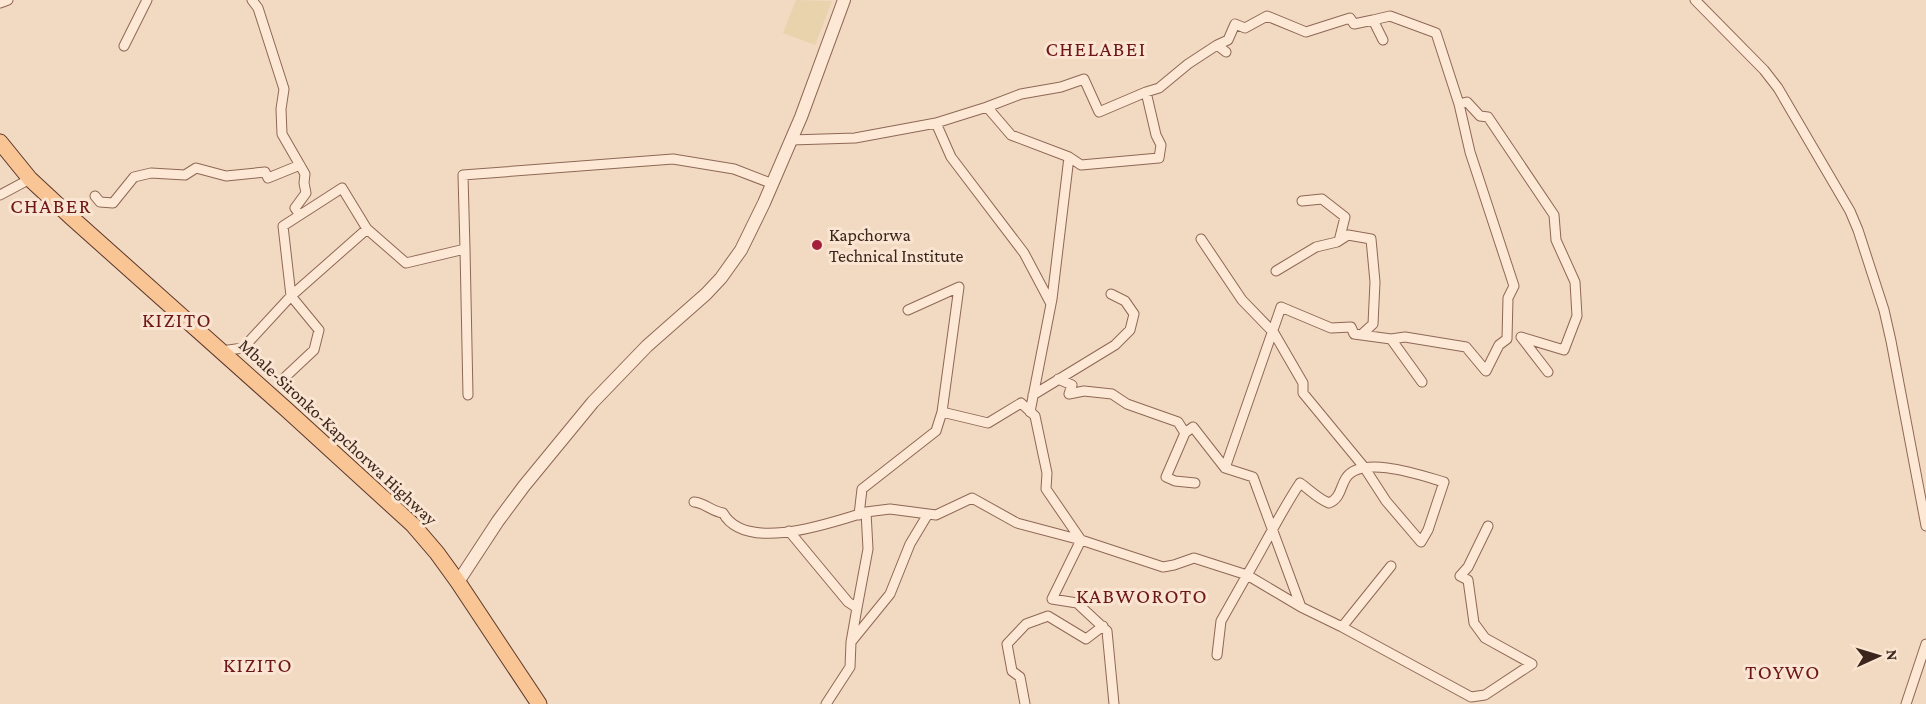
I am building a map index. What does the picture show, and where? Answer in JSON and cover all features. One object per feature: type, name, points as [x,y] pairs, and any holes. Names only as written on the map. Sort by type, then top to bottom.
[{"type":"main road","name":"Mbale-Sironko-Kapchorwa Highway","points":[[0,142],[30,179],[413,525],[459,582],[539,704]]},
{"type":"street","points":[[0,3],[8,0]]},
{"type":"street","points":[[124,46],[147,0]]},
{"type":"street","points":[[252,0],[258,8],[284,89],[281,109],[282,134],[306,174],[304,183],[306,193],[295,208],[300,215]]},
{"type":"street","points":[[459,582],[498,521],[524,486],[593,402],[647,346],[706,294],[741,250],[773,184],[844,0]]},
{"type":"street","points":[[1695,0],[1764,70],[1778,88],[1850,211],[1884,310],[1926,526]]},
{"type":"street","points":[[791,140],[855,138],[936,123],[1022,94],[1061,87],[1084,79],[1099,112],[1158,88],[1188,64],[1228,40],[1235,24],[1245,28],[1268,16],[1306,32],[1350,18],[1354,24],[1390,16],[1436,33],[1459,104],[1470,152],[1514,286],[1508,298],[1508,339],[1500,345],[1485,371],[1466,347],[1405,337],[1391,339],[1354,334],[1351,327],[1331,328],[1281,307],[1225,468]]},
{"type":"street","points":[[1373,20],[1383,40]]},
{"type":"street","points":[[1217,45],[1226,52]]},
{"type":"street","points":[[987,107],[1011,135],[1082,165],[1159,158],[1161,145],[1156,135],[1146,92]]},
{"type":"street","points":[[1459,104],[1467,102],[1480,116],[1488,117],[1554,215],[1556,240],[1575,282],[1577,316],[1564,350],[1521,337],[1548,372]]},
{"type":"street","points":[[936,123],[951,157],[1024,254],[1051,304]]},
{"type":"street","points":[[1030,412],[1051,304],[1069,158]]},
{"type":"street","points":[[468,394],[463,175],[673,159],[734,169],[773,184]]},
{"type":"street","points":[[95,196],[100,202],[113,203],[134,177],[151,173],[185,175],[196,168],[226,176],[265,172],[268,178],[300,165]]},
{"type":"street","points":[[0,195],[30,179]]},
{"type":"street","points":[[280,381],[314,350],[320,330],[291,296],[283,226],[342,188],[367,229],[406,263],[465,249]]},
{"type":"street","points":[[1302,201],[1322,199],[1345,217],[1339,241]]},
{"type":"street","points":[[221,351],[243,348],[291,296],[367,229]]},
{"type":"street","points":[[1276,271],[1316,247],[1339,241],[1348,235],[1371,239],[1375,282],[1373,324],[1361,335]]},
{"type":"street","points":[[1201,239],[1242,300],[1272,331],[1303,384],[1303,393],[1365,467],[1386,501],[1421,542],[1428,531],[1444,482],[1393,468],[1365,467],[1347,477],[1335,501],[1329,503],[1321,500],[1300,483],[1221,621],[1217,655]]},
{"type":"street","points":[[826,704],[850,667],[851,642],[868,549],[862,489],[936,431],[942,412],[960,287],[908,310]]},
{"type":"street","points":[[1033,394],[1115,345],[1130,330],[1134,314],[1125,301],[1112,294]]},
{"type":"street","points":[[1391,339],[1422,382]]},
{"type":"street","points":[[1058,380],[1072,385],[1069,393],[1112,394],[1127,404],[1178,422],[1185,433]]},
{"type":"street","points":[[942,412],[988,423],[1021,403],[1035,416],[1047,473],[1046,489],[1081,540]]},
{"type":"street","points":[[1195,483],[1175,481],[1166,477],[1185,433],[1193,427],[1225,468],[1253,477],[1301,607]]},
{"type":"street","points":[[694,502],[700,503],[713,512],[723,513],[728,521],[748,531],[763,533],[806,530],[863,513],[890,509],[936,514],[972,498],[1017,523],[1081,540],[1163,567],[1194,558],[1247,575],[1468,700],[1485,695],[1532,664],[1485,638],[1474,623],[1468,580],[1460,576],[1468,567],[1488,526]]},
{"type":"street","points":[[851,642],[890,594],[910,544],[928,514]]},
{"type":"street","points":[[789,531],[848,602],[857,608]]},
{"type":"street","points":[[1081,540],[1052,599],[1077,603],[1107,631],[1114,704]]},
{"type":"street","points":[[1342,627],[1391,566]]},
{"type":"street","points":[[1025,704],[1020,677],[1012,671],[1007,644],[1026,624],[1048,616],[1086,639],[1103,627]]},
{"type":"street","points":[[1910,702],[1926,644]]},
{"type":"shaded area","points":[[796,0],[832,1],[815,45],[783,33]]},
{"type":"place","name":"Kapchorwa Technical Institute","points":[[817,245]]},
{"type":"district","name":"CHELABEI","points":[[1096,49]]},
{"type":"district","name":"CHABER","points":[[51,206]]},
{"type":"district","name":"KIZITO","points":[[177,320]]},
{"type":"district","name":"KABWOROTO","points":[[1142,596]]},
{"type":"district","name":"KIZITO","points":[[258,665]]},
{"type":"district","name":"TOYWO","points":[[1783,672]]}]
